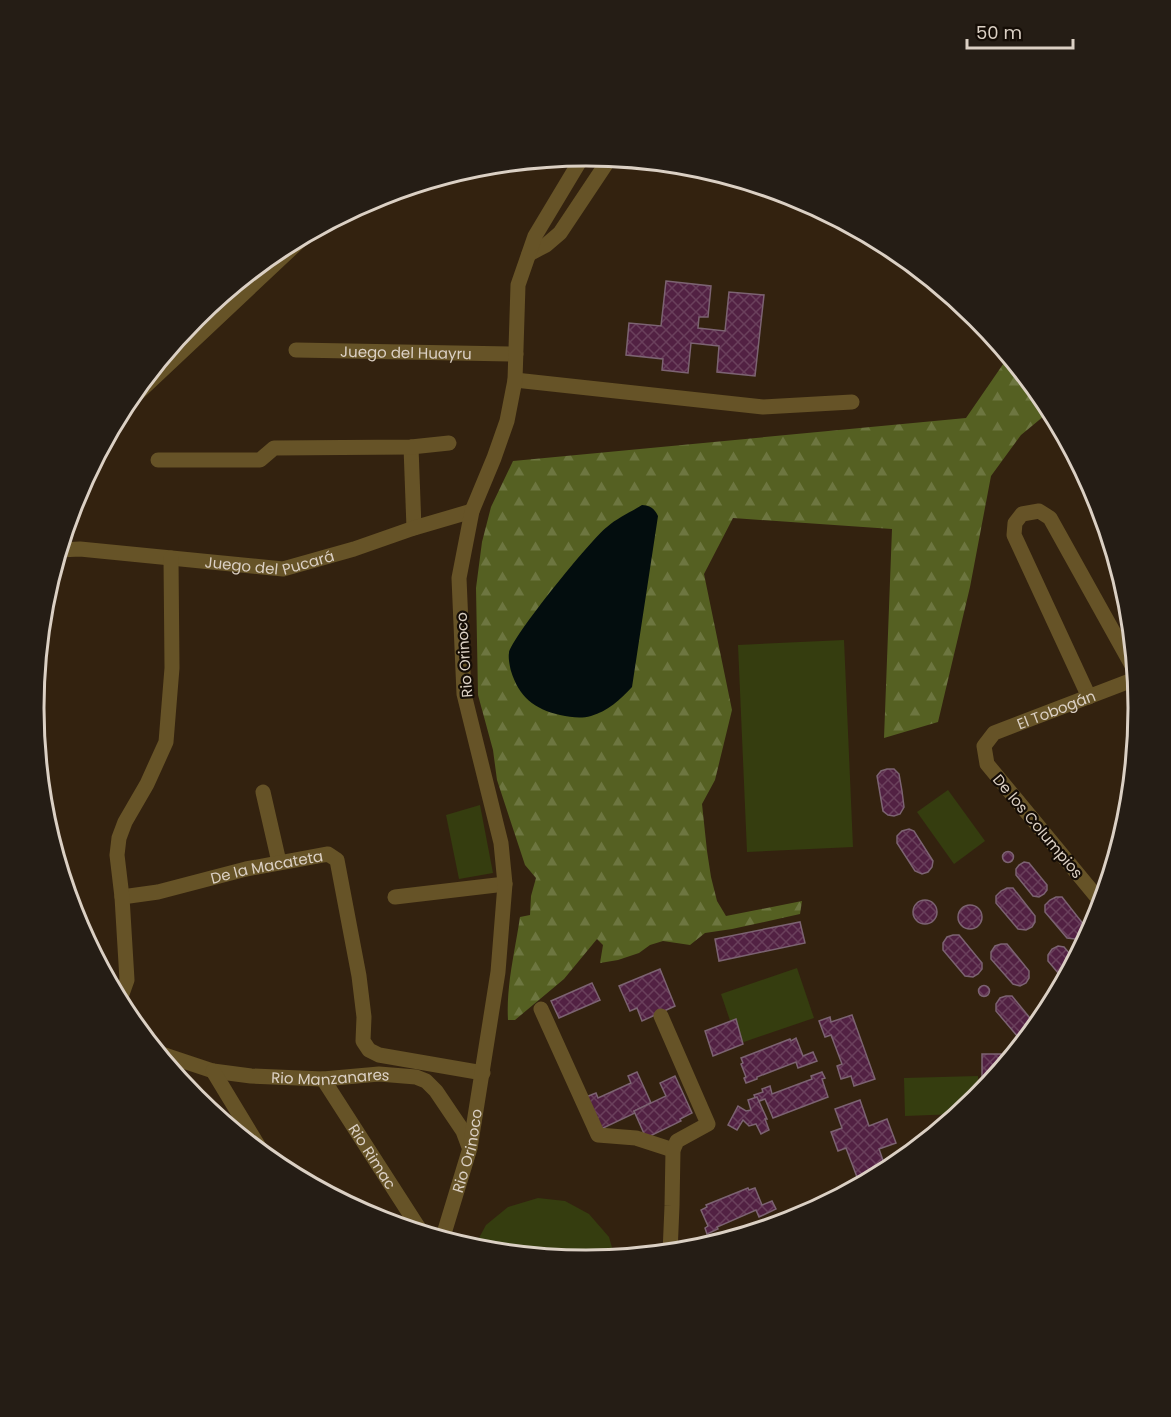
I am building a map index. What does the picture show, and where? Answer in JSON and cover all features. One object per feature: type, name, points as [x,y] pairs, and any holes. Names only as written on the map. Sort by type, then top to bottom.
[{"type":"street","name":"Rio Orinoco","points":[[444,1232],[470,1148],[498,972],[505,884],[501,843],[464,694],[459,578],[472,511],[507,421],[515,380],[518,285],[536,236],[577,167]]},
{"type":"street","points":[[529,254],[546,245],[560,233],[604,167]]},
{"type":"street","points":[[178,351],[228,301]]},
{"type":"street","name":"Juego del Huayru","points":[[296,350],[516,354]]},
{"type":"street","points":[[515,380],[763,407],[852,402]]},
{"type":"street","points":[[158,460],[260,460],[274,448],[411,447],[449,443]]},
{"type":"street","points":[[411,447],[414,528]]},
{"type":"street","name":"Juego del Pucará","points":[[67,550],[283,569],[472,511]]},
{"type":"street","points":[[1089,697],[1014,535],[1015,524],[1022,514],[1039,511],[1050,519],[1124,651]]},
{"type":"street","points":[[123,991],[128,980],[117,855],[119,838],[125,822],[147,784],[166,742],[172,668],[171,558]]},
{"type":"street","name":"El Tobogán","points":[[984,746],[994,733],[1127,682]]},
{"type":"street","name":"De los Columpios","points":[[984,746],[987,764],[1095,894]]},
{"type":"street","points":[[263,792],[279,862]]},
{"type":"street","name":"De la Macateta","points":[[122,897],[158,892],[246,869],[328,854],[337,860],[359,976],[364,1017],[363,1041]]},
{"type":"street","points":[[395,897],[505,884]]},
{"type":"street","points":[[541,1009],[598,1135],[636,1138],[673,1150]]},
{"type":"street","points":[[661,1016],[708,1124],[677,1141],[673,1150],[670,1244]]},
{"type":"street","name":"Rio Manzanares","points":[[363,1041],[369,1050],[379,1055],[483,1073]]},
{"type":"street","name":"Rio Manzanares","points":[[171,1057],[213,1071],[251,1076],[323,1079],[379,1074],[416,1077],[426,1081],[436,1091],[463,1131],[470,1148]]},
{"type":"street","points":[[213,1071],[251,1134]]},
{"type":"street","name":"Rio Rimac","points":[[323,1079],[416,1223]]},
{"type":"green space","points":[[1003,364],[1042,417],[1021,435],[991,476],[970,587],[938,722],[884,738],[892,529],[733,518],[704,574],[732,710],[715,780],[702,804],[711,877],[717,901],[726,916],[802,901],[800,914],[705,933],[690,945],[663,941],[650,945],[639,953],[600,963],[603,945],[597,939],[564,979],[515,1020],[508,1020],[510,981],[520,917],[530,915],[531,896],[536,878],[525,865],[497,780],[493,750],[478,695],[476,588],[482,542],[491,507],[513,461],[966,418]]},
{"type":"green space","points":[[844,640],[853,847],[747,852],[738,645]]},
{"type":"green space","points":[[948,790],[985,841],[954,864],[917,812]]},
{"type":"green space","points":[[480,805],[493,873],[459,879],[446,815]]},
{"type":"green space","points":[[797,968],[814,1018],[738,1044],[721,994]]},
{"type":"green space","points":[[978,1076],[978,1082],[945,1115],[905,1116],[904,1078]]},
{"type":"green space","points":[[538,1198],[565,1201],[589,1214],[609,1237],[612,1249],[550,1249],[478,1240],[486,1225],[508,1207]]},
{"type":"shaded area","points":[[642,505],[652,508],[658,516],[632,687],[613,704],[591,716],[572,717],[542,709],[523,695],[514,680],[509,657],[513,644],[553,588],[586,549],[607,527]]},
{"type":"building","points":[[666,281],[711,286],[708,317],[699,317],[698,328],[725,331],[729,292],[764,295],[755,376],[717,372],[719,346],[691,343],[688,373],[662,370],[663,359],[626,355],[629,323],[661,326]]},
{"type":"building","points":[[894,769],[899,774],[902,791],[904,807],[900,814],[894,816],[883,811],[877,776],[881,771]]},
{"type":"building","points":[[909,829],[914,831],[933,861],[928,872],[922,874],[915,871],[897,843],[897,836]]},
{"type":"building","points":[[1008,852],[1012,853],[1012,861],[1008,862],[1004,861],[1003,857],[1004,853]]},
{"type":"building","points":[[1024,862],[1029,863],[1047,885],[1047,890],[1039,897],[1033,896],[1016,875],[1016,869]]},
{"type":"building","points":[[1007,888],[1013,888],[1035,916],[1032,927],[1026,930],[1018,929],[996,903],[996,896]]},
{"type":"building","points":[[1062,897],[1083,923],[1076,938],[1067,938],[1045,912],[1045,905],[1050,900]]},
{"type":"building","points":[[925,900],[930,901],[936,907],[936,917],[930,923],[925,924],[920,923],[914,917],[913,912],[914,907],[920,901]]},
{"type":"building","points":[[970,905],[979,908],[982,917],[979,926],[970,929],[961,926],[958,917],[961,908]]},
{"type":"building","points":[[800,922],[805,943],[719,961],[715,939]]},
{"type":"building","points":[[959,935],[982,963],[982,969],[973,977],[965,976],[943,950],[943,943],[947,937]]},
{"type":"building","points":[[1007,944],[1029,971],[1026,983],[1020,986],[1013,984],[991,959],[991,952],[995,946]]},
{"type":"building","points":[[1058,946],[1064,947],[1069,953],[1058,973],[1048,961],[1048,955]]},
{"type":"building","points":[[660,969],[675,1006],[642,1021],[637,1008],[630,1011],[619,986]]},
{"type":"building","points":[[592,983],[600,1000],[559,1018],[551,1001]]},
{"type":"building","points":[[984,986],[988,987],[988,995],[984,996],[980,995],[979,991],[980,987]]},
{"type":"building","points":[[1012,996],[1030,1018],[1017,1036],[996,1011],[996,1004],[1000,998]]},
{"type":"building","points":[[852,1015],[875,1079],[854,1086],[851,1076],[841,1079],[837,1066],[842,1064],[831,1035],[825,1037],[819,1021],[830,1017],[831,1022]]},
{"type":"building","points":[[736,1019],[743,1044],[713,1056],[705,1031]]},
{"type":"building","points":[[796,1038],[803,1056],[813,1052],[817,1061],[798,1068],[796,1062],[746,1083],[741,1058]]},
{"type":"building","points":[[982,1054],[1001,1054],[993,1066],[982,1078]]},
{"type":"building","points":[[637,1072],[651,1103],[601,1129],[586,1097],[596,1093],[598,1098],[631,1083],[628,1076]]},
{"type":"building","points":[[822,1072],[828,1097],[773,1118],[765,1099],[757,1102],[754,1095],[770,1086],[772,1094],[812,1079],[811,1076]]},
{"type":"building","points":[[675,1076],[692,1113],[646,1138],[634,1111],[666,1096],[660,1083]]},
{"type":"building","points":[[757,1097],[767,1119],[765,1119],[769,1130],[761,1134],[756,1124],[749,1126],[743,1120],[737,1130],[728,1125],[738,1106],[746,1111],[751,1110],[748,1100]]},
{"type":"building","points":[[860,1100],[869,1126],[887,1119],[896,1143],[879,1149],[883,1161],[857,1177],[846,1148],[838,1151],[831,1132],[842,1128],[835,1109]]},
{"type":"building","points":[[748,1188],[749,1190],[755,1188],[762,1205],[772,1201],[776,1209],[759,1217],[756,1210],[717,1227],[718,1229],[707,1234],[705,1228],[708,1226],[701,1210],[707,1207],[706,1205]]}]
